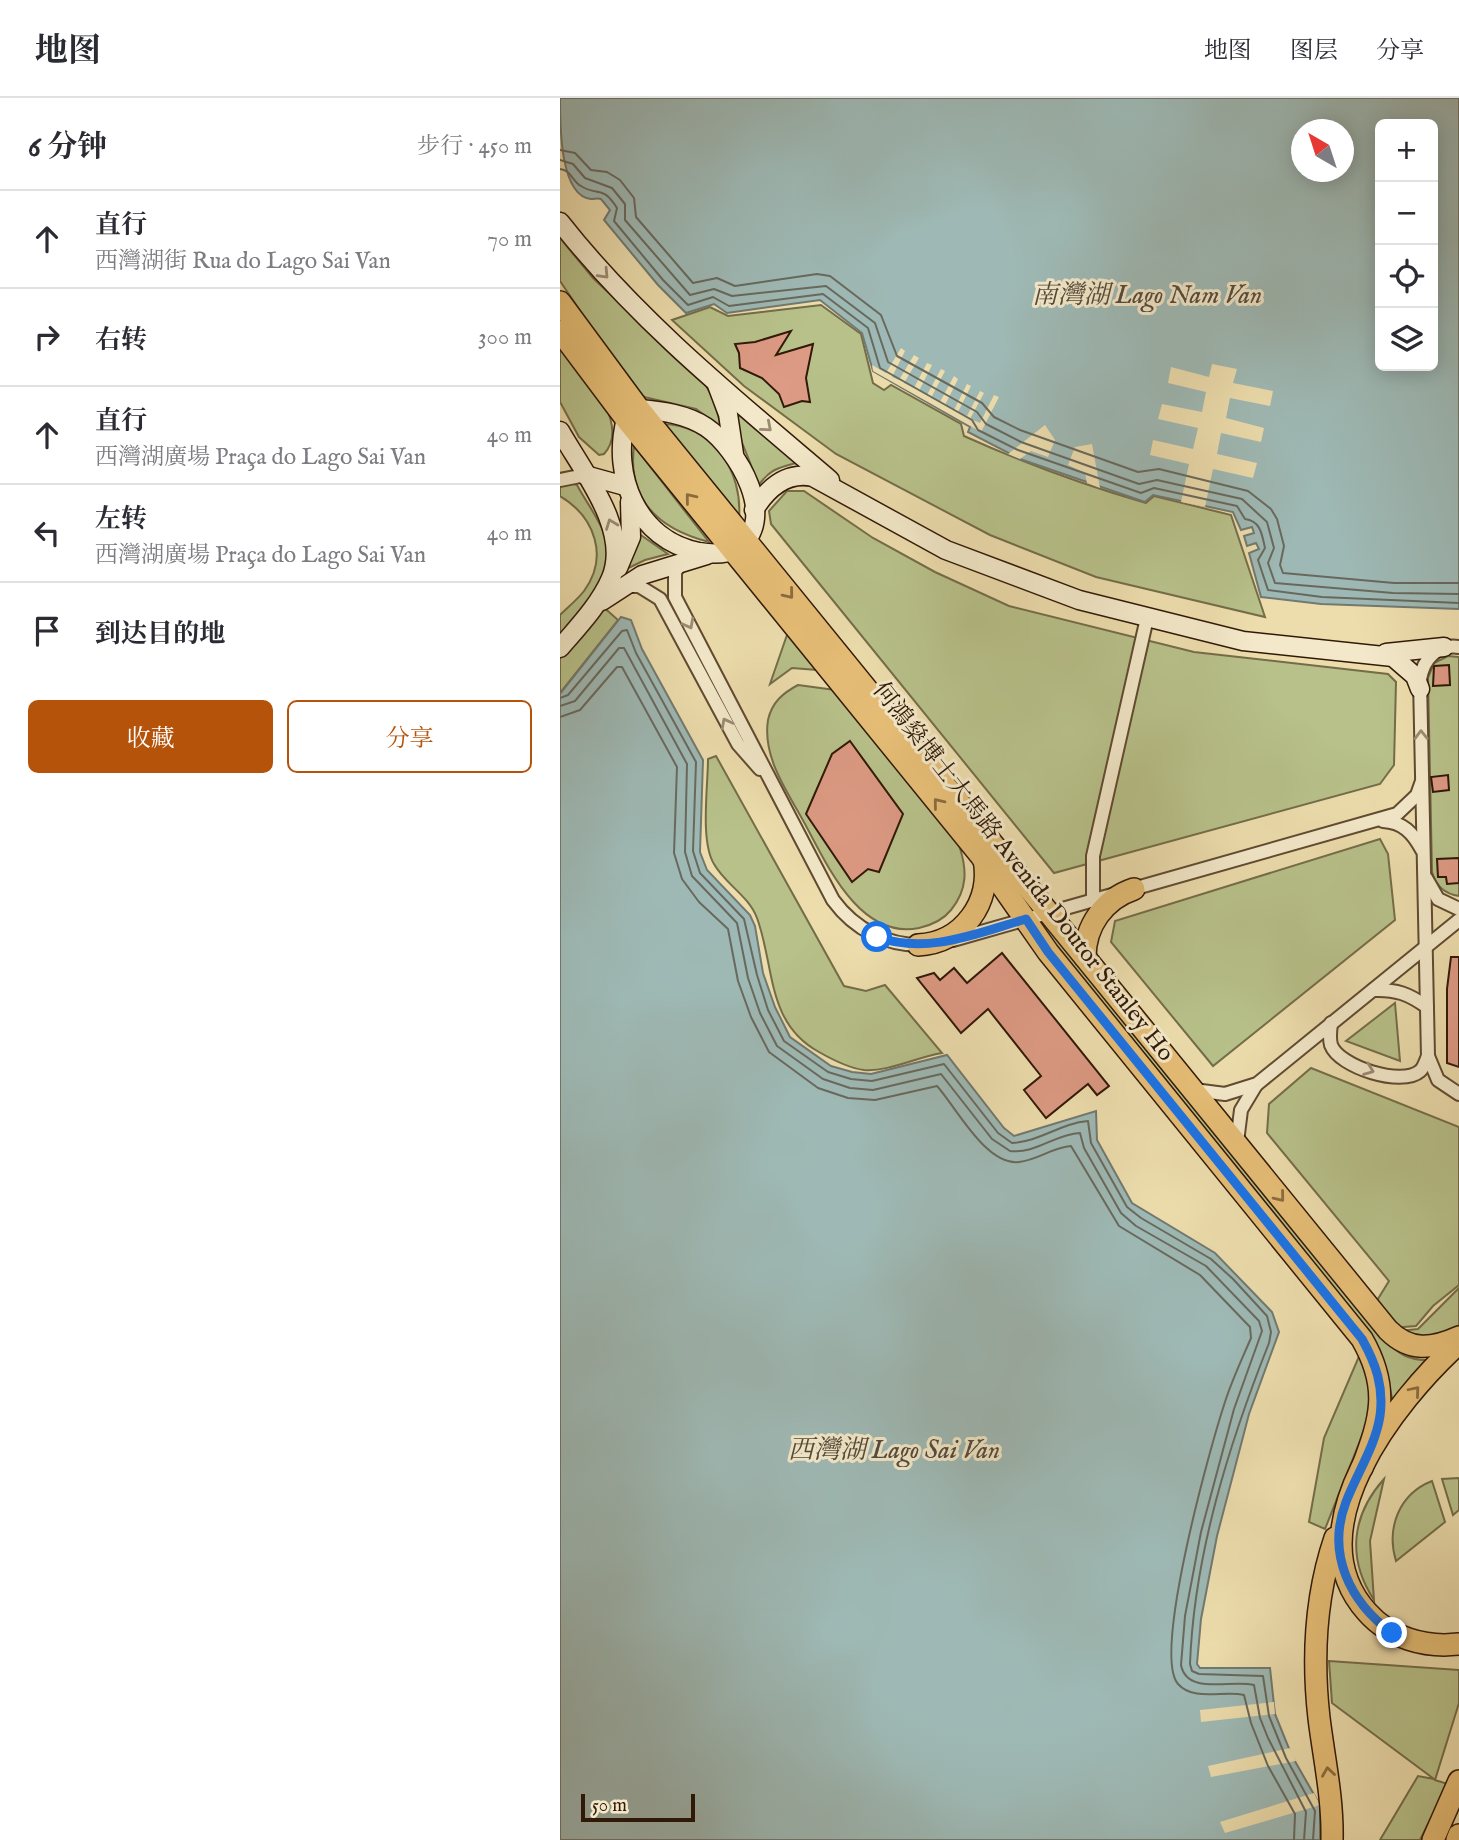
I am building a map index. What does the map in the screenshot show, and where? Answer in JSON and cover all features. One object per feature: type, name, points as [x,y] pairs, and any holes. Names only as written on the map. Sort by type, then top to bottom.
[{"type":"main road","name":"何鴻燊博士大馬路 Avenida Doutor Stanley Ho","points":[[560,302],[632,414],[731,548],[984,859],[1048,952],[1362,1339],[1376,1366],[1381,1403],[1377,1430],[1363,1468]]},
{"type":"main road","name":"何鴻燊博士大馬路 Avenida Doutor Stanley Ho","points":[[560,331],[632,414]]},
{"type":"main road","name":"何鴻燊博士大馬路 Avenida Doutor Stanley Ho","points":[[731,548],[1049,913],[1397,1339],[1424,1348],[1459,1337]]},
{"type":"main road","points":[[918,945],[945,939],[971,918],[983,893],[984,859]]},
{"type":"main road","points":[[1085,957],[1089,932],[1100,912],[1113,899],[1134,889]]},
{"type":"main road","points":[[1332,1840],[1332,1809],[1315,1676],[1315,1635],[1329,1555],[1363,1468],[1406,1401],[1459,1343]]},
{"type":"main road","points":[[1341,1520],[1342,1564],[1361,1605],[1392,1633],[1420,1642],[1454,1645]]},
{"type":"main road","points":[[1433,1840],[1459,1781]]},
{"type":"street","points":[[560,222],[636,307],[716,382],[846,494]]},
{"type":"street","points":[[716,382],[728,414],[734,454]]},
{"type":"street","points":[[613,588],[630,543],[633,523],[620,448],[632,414],[684,416],[704,425],[734,454],[751,486],[754,510]]},
{"type":"street","points":[[560,431],[608,515],[616,538],[613,588]]},
{"type":"street","points":[[560,480],[585,475],[627,492],[655,530],[673,543],[731,548]]},
{"type":"street","points":[[560,648],[613,588],[642,575],[731,548],[754,510],[775,485],[794,476],[820,480],[946,550],[1079,600],[1243,641],[1393,657],[1406,664],[1420,689]]},
{"type":"street","points":[[682,562],[675,572],[675,597],[750,738],[767,777],[829,893],[844,913],[877,937],[918,945],[943,943],[1397,814],[1409,806],[1422,781]]},
{"type":"street","points":[[613,588],[639,586],[660,600],[738,744],[767,777]]},
{"type":"street","points":[[1093,901],[1093,856],[1147,618]]},
{"type":"street","points":[[1379,654],[1452,647]]},
{"type":"street","points":[[1452,647],[1426,660],[1421,670],[1420,689],[1428,1056],[1438,1080],[1459,1094]]},
{"type":"street","points":[[1376,820],[1404,827],[1418,843],[1424,869],[1438,900],[1459,909]]},
{"type":"street","points":[[1192,1089],[1214,1094],[1231,1093],[1261,1080],[1459,920]]},
{"type":"street","points":[[1372,990],[1393,989],[1411,995],[1427,1007]]},
{"type":"street","points":[[1331,1023],[1331,1046],[1336,1054],[1389,1077],[1406,1077],[1420,1071],[1428,1056]]},
{"type":"street","points":[[1237,1144],[1241,1110],[1261,1080]]},
{"type":"green space","points":[[560,238],[593,278],[705,384],[714,400],[721,427],[696,409],[644,397],[624,376],[560,281]]},
{"type":"green space","points":[[821,305],[861,334],[873,383],[884,390],[891,385],[961,424],[964,436],[1054,473],[1146,503],[1154,496],[1231,515],[1265,617],[1096,577],[990,535],[836,454],[744,386],[672,320],[710,307],[728,316]]},
{"type":"green space","points":[[560,341],[590,380],[608,411],[612,427],[611,441],[604,454],[599,455],[579,437],[560,402]]},
{"type":"green space","points":[[734,409],[800,462],[772,472],[759,485],[735,425]]},
{"type":"green space","points":[[662,424],[680,426],[696,433],[710,442],[721,454],[736,484],[739,519]]},
{"type":"green space","points":[[634,446],[709,542],[675,529],[650,510],[641,497],[636,482]]},
{"type":"green space","points":[[569,482],[577,485],[597,518],[606,538],[608,552],[607,566],[595,593],[560,640],[560,615],[584,591],[592,578],[597,552],[590,526],[572,505],[560,496],[560,484]]},
{"type":"green space","points":[[787,491],[804,491],[873,538],[935,572],[1009,606],[1194,652],[1388,674],[1396,682],[1394,765],[1380,784],[1054,873],[771,524],[769,511]]},
{"type":"green space","points":[[638,533],[668,554],[645,560],[618,573]]},
{"type":"green space","points":[[600,604],[618,620],[560,693],[560,651]]},
{"type":"green space","points":[[788,632],[818,670],[792,668],[770,684]]},
{"type":"green space","points":[[1448,656],[1459,657],[1459,896],[1441,888],[1432,872],[1428,678],[1434,663]]},
{"type":"green space","points":[[798,685],[835,690],[959,845],[964,862],[961,894],[948,914],[933,924],[898,929],[879,923],[848,896],[824,859],[784,787],[769,748],[768,720],[772,708],[783,695]]},
{"type":"green space","points":[[716,756],[844,986],[866,991],[885,985],[942,1053],[883,1069],[858,1069],[819,1052],[789,1026],[775,992],[757,918],[748,903],[719,871],[710,854],[706,828],[708,759]]},
{"type":"green space","points":[[1380,839],[1388,854],[1395,920],[1213,1066],[1111,942],[1115,921]]},
{"type":"green space","points":[[1050,926],[1382,1337],[1404,1355],[1432,1360],[1393,1402],[1383,1361],[1041,927]]},
{"type":"green space","points":[[1395,1003],[1400,1061],[1346,1041]]},
{"type":"green space","points":[[1311,1068],[1459,1127],[1459,1285],[1433,1306],[1416,1326],[1391,1328],[1373,1307],[1389,1281],[1267,1133],[1269,1104]]},
{"type":"green space","points":[[1459,1288],[1459,1325],[1430,1337],[1399,1331],[1418,1329]]},
{"type":"green space","points":[[1360,1354],[1373,1393],[1371,1413],[1325,1529],[1309,1522],[1324,1438]]},
{"type":"green space","points":[[1459,1478],[1459,1510],[1453,1515],[1442,1479]]},
{"type":"green space","points":[[1384,1479],[1370,1541],[1374,1600],[1360,1569],[1356,1538],[1365,1508]]},
{"type":"green space","points":[[1432,1481],[1445,1522],[1396,1561],[1393,1536],[1398,1514],[1411,1494]]},
{"type":"green space","points":[[1329,1661],[1459,1670],[1459,1703],[1435,1780],[1448,1784],[1420,1840],[1380,1840],[1418,1776],[1434,1779],[1332,1703]]},
{"type":"water","name":"南灣湖 Lago Nam Van","points":[[560,98],[1459,98],[1459,609],[1321,604],[1261,597],[1249,553],[1259,549],[1256,543],[1247,546],[1244,536],[1254,533],[1252,527],[1241,530],[1233,512],[1153,495],[1145,502],[1020,459],[968,432],[970,427],[873,371],[862,333],[820,300],[727,313],[714,304],[686,313],[658,285],[604,220],[610,210],[601,199],[581,195],[573,186],[562,141]]},
{"type":"water","name":"西灣湖 Lago Sai Van","points":[[621,617],[631,620],[642,649],[703,760],[700,852],[707,870],[750,915],[755,926],[763,973],[775,1007],[790,1037],[831,1066],[852,1072],[871,1074],[947,1055],[1004,1128],[1014,1136],[1096,1111],[1097,1140],[1132,1203],[1215,1253],[1272,1312],[1279,1332],[1249,1414],[1217,1536],[1201,1619],[1197,1664],[1200,1668],[1270,1668],[1275,1714],[1292,1756],[1320,1805],[1320,1840],[560,1840],[560,694]]},
{"type":"pier","points":[[901,348],[905,351],[892,377],[899,380],[914,355],[919,358],[904,383],[914,388],[927,363],[932,365],[919,391],[927,395],[941,369],[945,371],[931,398],[940,402],[954,376],[958,379],[945,405],[954,410],[967,384],[971,386],[958,412],[967,416],[980,391],[984,393],[970,419],[980,423],[994,395],[999,397],[981,432],[873,371],[872,365],[886,373]]},
{"type":"pier","points":[[1212,364],[1237,369],[1233,383],[1273,391],[1270,406],[1230,398],[1226,418],[1264,428],[1261,442],[1221,433],[1217,454],[1257,463],[1253,478],[1213,469],[1205,507],[1181,502],[1189,464],[1150,455],[1153,440],[1193,449],[1198,428],[1158,419],[1162,404],[1202,412],[1206,392],[1168,383],[1171,367],[1209,377]]},
{"type":"pier","points":[[1045,425],[1055,440],[1048,457],[1031,451],[1020,459],[1008,454]]},
{"type":"pier","points":[[1092,444],[1100,488],[1087,483],[1085,473],[1068,465],[1075,447]]},
{"type":"pier","points":[[1274,1702],[1275,1714],[1201,1722],[1200,1710]]},
{"type":"pier","points":[[1290,1748],[1296,1761],[1211,1777],[1208,1766]]},
{"type":"pier","points":[[1314,1793],[1320,1805],[1225,1833],[1220,1822]]},
{"type":"building","points":[[791,331],[776,355],[813,344],[806,378],[810,402],[802,401],[784,407],[779,394],[762,378],[740,368],[735,344],[755,342]]},
{"type":"building","points":[[1449,665],[1450,685],[1433,686],[1434,666]]},
{"type":"building","points":[[850,741],[903,814],[879,872],[868,869],[852,882],[806,814],[832,754]]},
{"type":"building","points":[[1448,775],[1449,790],[1433,792],[1431,777]]},
{"type":"building","points":[[1459,858],[1459,883],[1447,884],[1446,877],[1438,877],[1437,859]]},
{"type":"building","points":[[1002,953],[1109,1086],[1097,1095],[1088,1084],[1046,1118],[1024,1090],[1041,1076],[988,1009],[961,1033],[917,978],[934,973],[940,980],[954,968],[967,983]]},
{"type":"building","points":[[1451,957],[1459,957],[1459,1067],[1447,1063],[1447,989]]},
{"type":"route","points":[[877,937],[901,944],[943,943],[1026,919],[1048,952],[1362,1339],[1376,1366],[1380,1416],[1363,1468],[1346,1502],[1341,1520],[1340,1556],[1351,1590],[1361,1605],[1373,1619],[1392,1633]]}]
